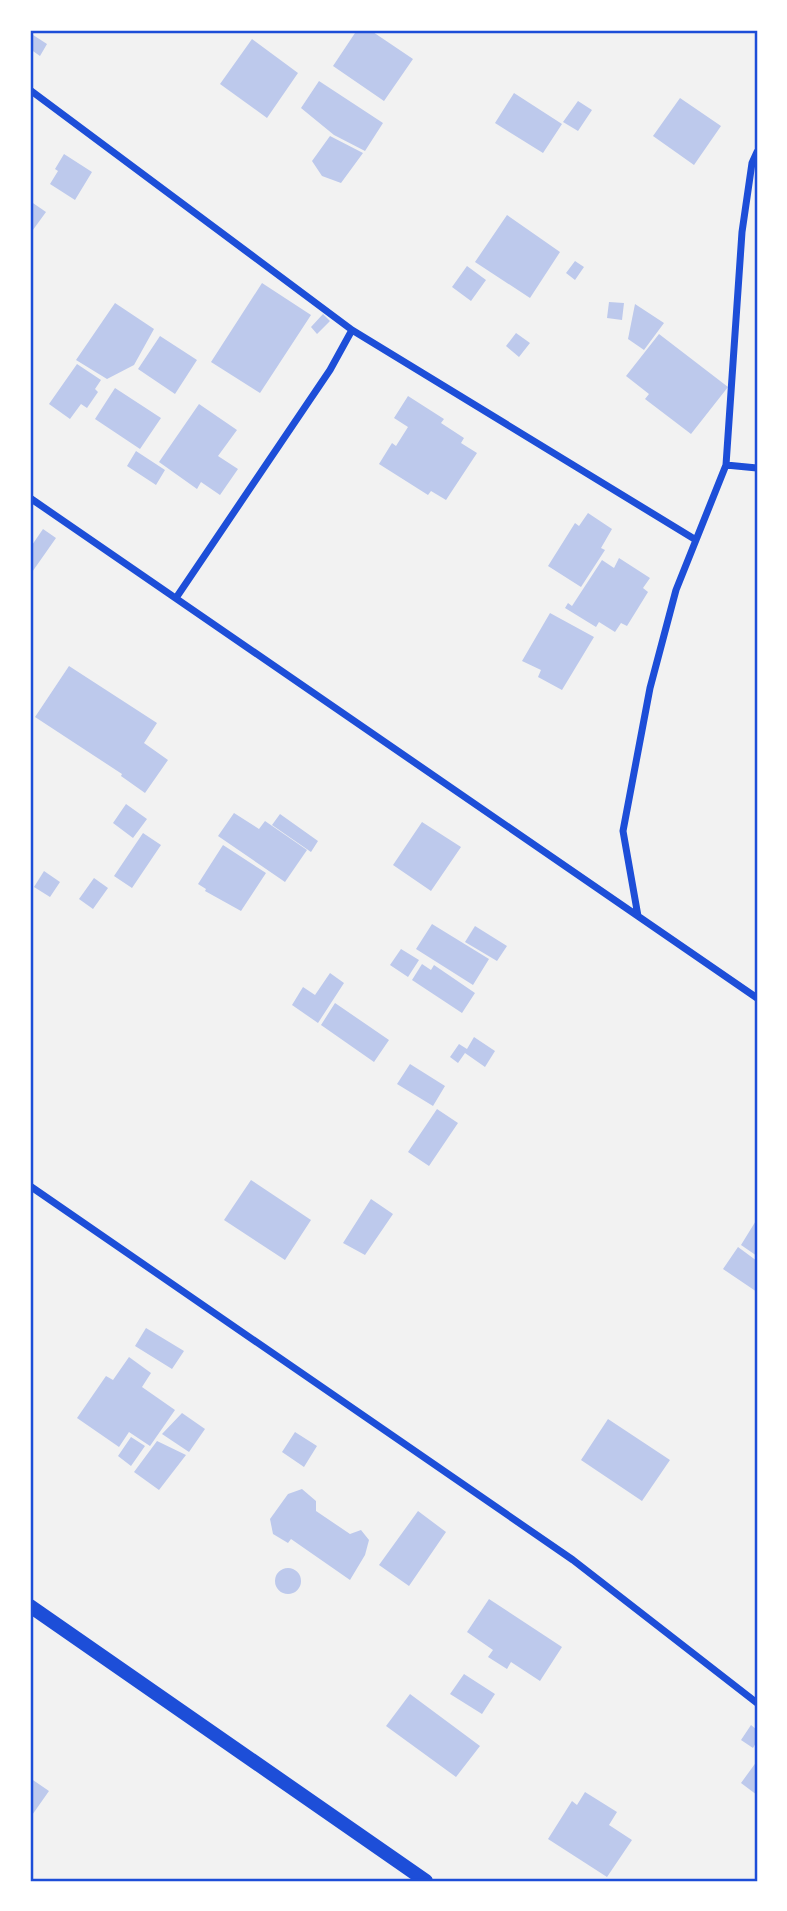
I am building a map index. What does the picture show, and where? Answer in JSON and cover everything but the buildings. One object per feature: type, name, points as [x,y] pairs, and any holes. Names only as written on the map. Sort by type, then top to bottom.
[{"type":"main road","points":[[30,1606],[426,1881]]},
{"type":"street","points":[[30,90],[352,330],[696,540]]},
{"type":"street","points":[[638,916],[623,831],[650,688],[676,590],[726,465],[742,232],[752,163],[757,152]]},
{"type":"street","points":[[176,598],[330,370],[352,330]]},
{"type":"street","points":[[726,465],[757,468]]},
{"type":"street","points":[[30,498],[757,998]]},
{"type":"street","points":[[30,1186],[573,1560],[757,1703]]}]
